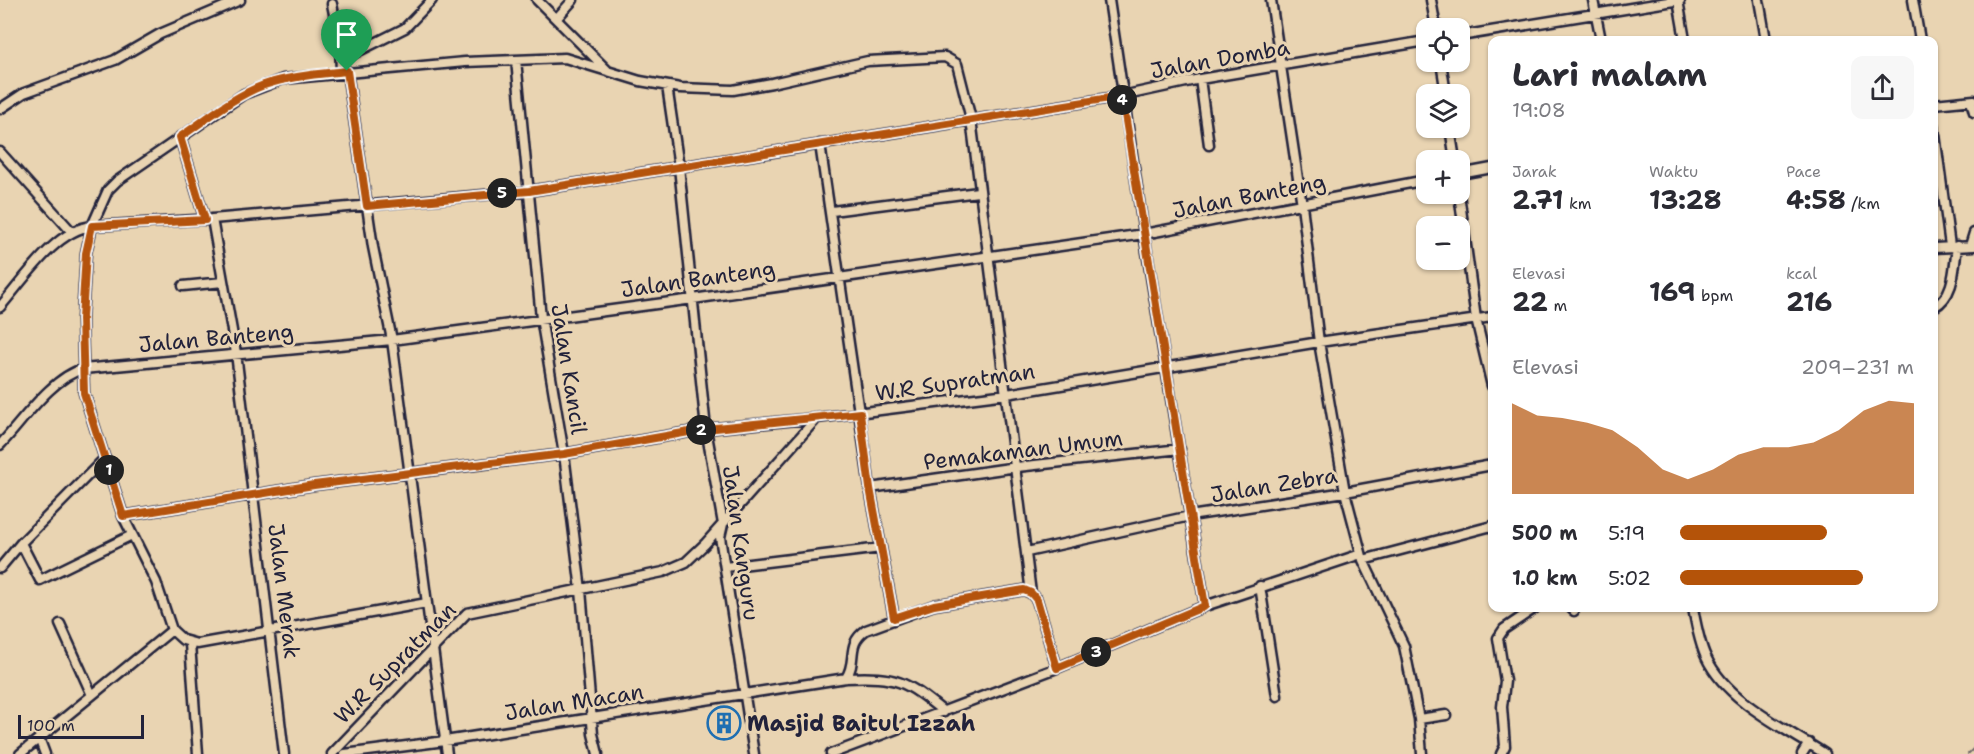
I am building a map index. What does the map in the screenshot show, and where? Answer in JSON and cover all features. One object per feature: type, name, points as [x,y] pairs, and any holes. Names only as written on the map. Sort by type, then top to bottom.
[{"type":"street","points":[[0,109],[31,89],[115,60],[160,34],[240,0]]},
{"type":"street","points":[[341,60],[405,28],[432,0]]},
{"type":"street","points":[[537,0],[610,73]]},
{"type":"street","points":[[556,18],[573,0]]},
{"type":"street","points":[[1110,0],[1122,96],[1205,606]]},
{"type":"street","points":[[1271,0],[1302,205],[1318,342],[1345,492],[1362,557],[1404,646],[1419,718],[1422,754]]},
{"type":"street","points":[[1431,0],[1434,18]]},
{"type":"street","points":[[1593,0],[1600,36]]},
{"type":"street","points":[[1470,34],[1678,0],[1684,36]]},
{"type":"street","points":[[1759,0],[1765,36]]},
{"type":"street","points":[[1913,0],[1919,36]]},
{"type":"street","points":[[332,4],[336,14],[341,60],[392,340],[447,754]]},
{"type":"street","name":"Jalan Domba","points":[[71,231],[92,226],[209,219],[529,191],[1122,96],[1200,79],[1416,43]]},
{"type":"street","points":[[428,603],[190,644],[172,630],[156,582],[123,516],[87,406],[83,369],[82,319],[86,253],[92,226],[108,190],[127,174],[244,94],[283,79],[344,72],[565,58],[610,73],[667,86],[707,90],[741,89],[868,61],[945,57],[957,64],[971,119],[978,192],[1017,467],[1031,593]]},
{"type":"street","name":"Jalan Kancil","points":[[516,60],[541,318],[564,454],[581,590],[597,754]]},
{"type":"street","points":[[1200,79],[1209,145]]},
{"type":"street","name":"Jalan Kanguru","points":[[667,86],[679,167],[706,429],[723,524],[720,537],[754,754]]},
{"type":"street","points":[[1938,104],[1973,100],[1974,112]]},
{"type":"street","name":"Jalan Merak","points":[[180,137],[209,219],[224,282],[236,353],[284,754]]},
{"type":"street","points":[[820,144],[842,277],[870,488],[894,618]]},
{"type":"street","points":[[0,152],[71,231],[58,242],[0,307]]},
{"type":"street","points":[[1938,152],[1953,246],[1949,292],[1938,305]]},
{"type":"street","points":[[1470,172],[1488,169]]},
{"type":"street","name":"Jalan Banteng","points":[[0,445],[54,386],[72,372],[83,369],[392,340],[693,299],[1144,234],[1416,182]]},
{"type":"street","points":[[832,211],[978,192]]},
{"type":"street","points":[[1461,204],[1476,320],[1488,370]]},
{"type":"street","points":[[1938,248],[1972,246],[1974,233]]},
{"type":"street","points":[[183,286],[224,282]]},
{"type":"street","name":"W.R Supratman","points":[[332,754],[467,613],[676,568],[696,554],[817,418],[1007,394],[1318,342],[1488,318]]},
{"type":"street","points":[[123,516],[254,495],[564,454],[706,429],[817,418]]},
{"type":"street","name":"Pemakaman Umum","points":[[870,488],[1017,467],[1180,449]]},
{"type":"street","points":[[0,568],[21,543],[105,458]]},
{"type":"street","name":"Jalan Zebra","points":[[1027,552],[1190,516],[1345,492],[1488,466]]},
{"type":"street","points":[[831,754],[1057,668],[1205,606],[1260,586],[1362,557],[1488,527]]},
{"type":"street","points":[[21,543],[40,580],[132,535]]},
{"type":"street","points":[[725,567],[881,548]]},
{"type":"street","points":[[1260,586],[1277,696]]},
{"type":"street","points":[[846,678],[851,671],[853,644],[858,636],[894,618],[934,605],[1005,591],[1024,590],[1031,593],[1037,600],[1057,668]]},
{"type":"street","points":[[1502,754],[1505,746],[1502,706],[1505,681],[1498,638],[1504,629],[1529,612]]},
{"type":"street","points":[[1694,612],[1707,658],[1720,677],[1751,706],[1825,754]]},
{"type":"street","points":[[60,624],[92,695]]},
{"type":"street","points":[[20,754],[172,630]]},
{"type":"street","points":[[190,644],[198,754]]},
{"type":"street","name":"Jalan Macan","points":[[345,754],[446,741],[846,678],[880,676],[909,684],[944,712]]},
{"type":"street","points":[[1419,718],[1446,715]]},
{"type":"street","points":[[39,738],[45,754]]},
{"type":"street","points":[[1802,754],[1809,743]]},
{"type":"waterway","points":[[1968,754],[1974,748]]},
{"type":"place","name":"Masjid Baitul Izzah","points":[[724,723]]},
{"type":"route","points":[[347,71],[367,206],[529,191],[1122,96],[1205,606],[1057,668],[1037,600],[1031,593],[1024,590],[1005,591],[934,605],[894,618],[870,488],[860,413],[706,429],[564,454],[314,485],[123,516],[84,393],[82,319],[86,253],[92,226],[205,220],[180,137],[244,94],[263,85],[283,79],[347,71]]}]
